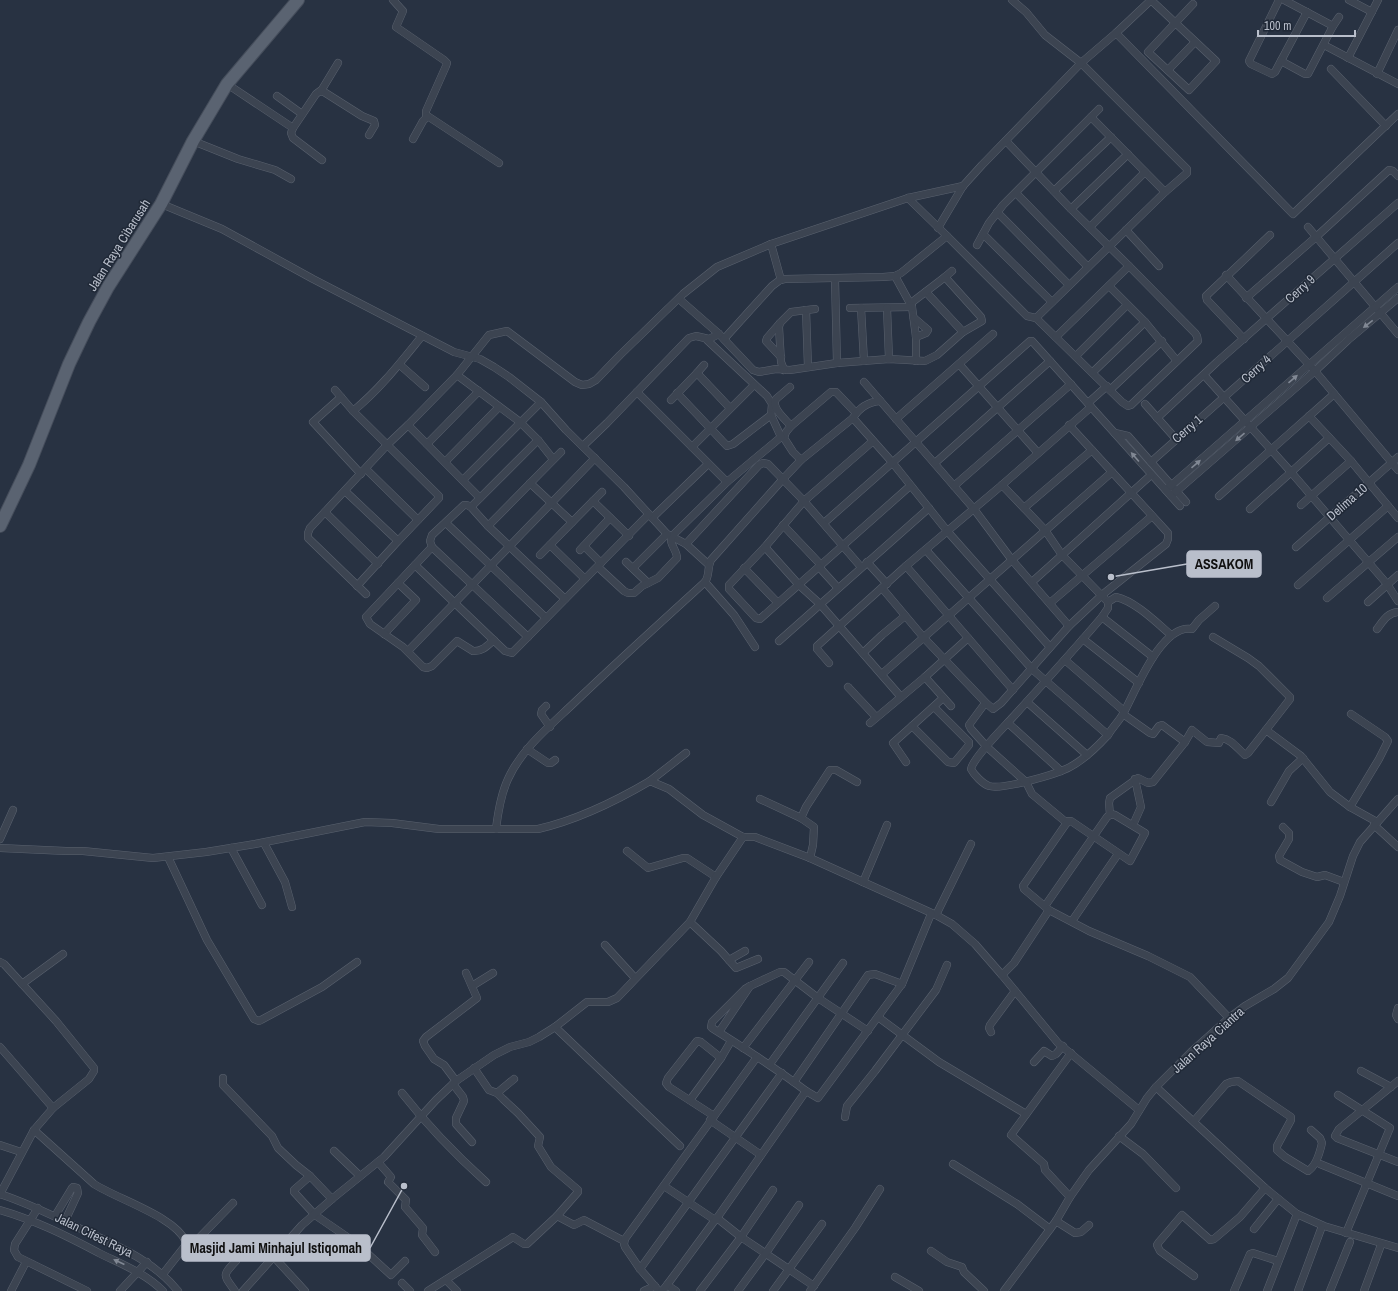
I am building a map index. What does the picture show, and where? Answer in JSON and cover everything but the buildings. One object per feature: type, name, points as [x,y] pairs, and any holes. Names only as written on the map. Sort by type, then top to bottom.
[{"type":"main road","name":"Jalan Raya Cibarusah","points":[[0,526],[29,465],[63,378],[89,322],[111,282],[162,199],[193,141],[227,84],[296,0]]},
{"type":"main road","name":"Jalan Raya Cibarusah","points":[[172,181],[191,140],[225,83],[296,0]]},
{"type":"main road","name":"Jalan Raya Cibarusah","points":[[0,520],[27,464],[51,400],[79,336],[106,286],[162,199]]},
{"type":"street","points":[[393,0],[403,11],[396,27],[447,63],[426,111],[427,117],[500,163]]},
{"type":"street","points":[[1012,0],[1026,12],[1045,35],[1081,63],[1187,168],[1187,173],[1165,192],[1036,318]]},
{"type":"street","points":[[938,228],[963,186],[1081,63],[1116,34],[1151,0],[1175,23],[1195,42],[1216,61],[1189,90],[1148,52],[1175,23],[1193,4]]},
{"type":"street","points":[[1279,0],[1248,61],[1272,74],[1275,72],[1306,12]]},
{"type":"street","points":[[1284,0],[1333,26]]},
{"type":"street","points":[[1349,0],[1372,12]]},
{"type":"street","points":[[1348,58],[1378,0]]},
{"type":"street","points":[[1281,61],[1305,74],[1308,74],[1339,17]]},
{"type":"street","points":[[1377,74],[1398,30]]},
{"type":"street","points":[[1116,34],[1293,214],[1398,114]]},
{"type":"street","points":[[1168,70],[1195,42]]},
{"type":"street","points":[[1324,45],[1398,84]]},
{"type":"street","points":[[1390,47],[1398,51]]},
{"type":"street","points":[[322,160],[293,138],[291,133],[316,94],[321,91],[338,63]]},
{"type":"street","points":[[1331,69],[1386,126]]},
{"type":"street","points":[[227,84],[293,128]]},
{"type":"street","points":[[321,91],[374,122],[375,125],[369,135]]},
{"type":"street","points":[[277,96],[302,114]]},
{"type":"street","points":[[977,245],[997,212],[1036,171],[1099,110]]},
{"type":"street","points":[[413,139],[423,121],[427,117]]},
{"type":"street","points":[[1091,117],[1165,192]]},
{"type":"street","points":[[1054,191],[1111,137]]},
{"type":"street","points":[[193,141],[238,159],[275,170],[291,179]]},
{"type":"street","points":[[908,198],[1026,316],[1036,318],[1122,402],[1129,406],[1197,342],[1197,336],[1006,141]]},
{"type":"street","points":[[1071,209],[1128,154]]},
{"type":"street","points":[[1246,298],[1316,237],[1388,170],[1393,171],[1398,176]]},
{"type":"street","points":[[1090,227],[1145,172]]},
{"type":"street","points":[[366,594],[308,538],[308,532],[310,528],[387,445],[457,375],[490,335],[507,331],[575,382],[582,385],[589,384],[596,380],[626,349],[679,299],[717,266],[771,244],[908,198],[963,186]]},
{"type":"street","points":[[1016,193],[1088,267]]},
{"type":"street","points":[[162,199],[222,229],[313,279],[458,354],[476,352],[487,362],[541,402],[566,430],[670,535],[686,544],[709,565]]},
{"type":"street","name":"Cerry 9","points":[[1156,418],[1398,203]]},
{"type":"street","points":[[997,212],[1069,285]]},
{"type":"street","points":[[1308,227],[1398,334]]},
{"type":"street","points":[[1126,230],[1159,266]]},
{"type":"street","points":[[983,234],[1052,302]]},
{"type":"street","points":[[1244,339],[1206,298],[1206,295],[1270,235]]},
{"type":"street","points":[[707,340],[721,336],[772,286],[781,280],[794,278],[895,276],[901,273],[947,236]]},
{"type":"street","name":"Cerry 4","points":[[1224,397],[1398,243]]},
{"type":"street","points":[[771,244],[781,280]]},
{"type":"street","points":[[1056,337],[1130,266]]},
{"type":"street","points":[[850,308],[886,308],[912,305],[952,271]]},
{"type":"street","points":[[1226,275],[1266,320],[1315,371],[1398,470]]},
{"type":"street","points":[[895,276],[912,305],[916,337],[916,361]]},
{"type":"street","points":[[679,299],[721,336],[753,370],[759,372],[776,369],[784,370],[837,363],[889,359],[922,361],[930,359],[964,332],[981,322],[982,318],[945,277]]},
{"type":"street","points":[[835,278],[837,363]]},
{"type":"street","points":[[1109,286],[1145,322],[1177,361]]},
{"type":"street","points":[[1172,491],[1245,421],[1398,287]]},
{"type":"street","points":[[926,292],[964,332]]},
{"type":"street","points":[[1172,491],[1251,428],[1348,340],[1381,314],[1398,298]]},
{"type":"street","points":[[1076,356],[1127,305]]},
{"type":"street","points":[[861,308],[864,361]]},
{"type":"street","points":[[886,308],[889,359]]},
{"type":"street","points":[[781,357],[766,341],[767,338],[791,312],[815,309]]},
{"type":"street","points":[[806,310],[808,367]]},
{"type":"street","points":[[914,318],[928,330],[926,333],[916,337]]},
{"type":"street","points":[[1093,372],[1145,322]]},
{"type":"street","points":[[780,323],[781,357],[784,370]]},
{"type":"street","points":[[896,419],[993,334]]},
{"type":"street","points":[[353,410],[377,390],[400,365],[422,336]]},
{"type":"street","points":[[583,446],[603,428],[689,338],[696,336],[707,340],[771,402],[772,408],[770,415],[730,446],[724,444],[711,428],[677,393]]},
{"type":"street","points":[[824,523],[1030,341],[1119,434],[1151,475],[1172,491]]},
{"type":"street","points":[[829,664],[816,647],[906,566],[948,532],[1069,426],[1100,392],[1109,388],[1162,341]]},
{"type":"street","points":[[935,463],[1050,361]]},
{"type":"street","points":[[959,364],[1038,453]]},
{"type":"street","points":[[400,365],[425,387]]},
{"type":"street","points":[[671,400],[704,365]]},
{"type":"street","points":[[697,373],[730,408]]},
{"type":"street","points":[[1204,374],[1291,472],[1387,584],[1398,601]]},
{"type":"street","points":[[457,375],[520,422],[553,458]]},
{"type":"street","points":[[864,382],[974,509],[1012,560],[1069,626]]},
{"type":"street","points":[[954,486],[1071,384]]},
{"type":"street","points":[[692,447],[754,385]]},
{"type":"street","points":[[790,387],[776,399],[774,403],[791,426]]},
{"type":"street","points":[[335,390],[387,445],[439,496],[439,498],[357,586]]},
{"type":"street","points":[[428,444],[479,391]]},
{"type":"street","points":[[637,392],[727,482]]},
{"type":"street","points":[[801,460],[793,452],[784,438],[786,432],[831,392],[836,392],[872,441],[892,462],[948,532],[1050,647]]},
{"type":"street","points":[[1219,496],[1334,394]]},
{"type":"street","points":[[341,397],[313,422],[418,520]]},
{"type":"street","name":"Cerry 1","points":[[1151,462],[1224,397]]},
{"type":"street","points":[[496,829],[498,814],[508,778],[527,749],[616,663],[705,582],[709,574],[709,565],[715,555],[801,460],[868,404],[880,401]]},
{"type":"street","points":[[463,480],[541,402]]},
{"type":"street","points":[[1145,404],[1176,440]]},
{"type":"street","points":[[446,462],[499,407]]},
{"type":"street","points":[[633,568],[727,482],[780,439],[780,435],[770,415]]},
{"type":"street","points":[[1309,416],[1351,461],[1368,484],[1398,518]]},
{"type":"street","points":[[408,425],[480,498]]},
{"type":"street","points":[[686,544],[761,464],[768,464],[804,501],[843,545],[884,586],[905,616],[924,638],[991,708],[993,708],[1013,690],[1069,626],[1102,595],[1167,542],[1169,536],[1168,533],[1069,426]]},
{"type":"street","points":[[1119,434],[1128,436],[1151,462],[1183,504]]},
{"type":"street","points":[[1250,509],[1329,438]]},
{"type":"street","points":[[471,507],[538,440]]},
{"type":"street","points":[[872,441],[804,501],[765,547],[728,587],[756,618],[760,619],[910,486]]},
{"type":"street","points":[[1024,508],[1092,450]]},
{"type":"street","points":[[488,526],[553,458],[561,452]]},
{"type":"street","name":"Delima 10","points":[[1296,547],[1398,457]]},
{"type":"street","points":[[408,651],[489,565],[595,458]]},
{"type":"street","points":[[1301,505],[1351,461]]},
{"type":"street","points":[[415,564],[505,651],[512,653],[629,536],[708,464]]},
{"type":"street","points":[[882,674],[1112,472]]},
{"type":"street","points":[[1032,582],[1151,475]]},
{"type":"street","points":[[530,482],[572,522]]},
{"type":"street","points":[[1002,485],[1045,530],[1062,555],[1102,595],[1108,602],[1108,608],[1065,660],[972,764],[971,769],[984,783],[994,786],[1026,782],[1070,767],[1094,750],[1108,734],[1123,712],[1153,657],[1165,641],[1182,629],[1192,628],[1215,606]]},
{"type":"street","points":[[345,491],[398,541]]},
{"type":"street","points":[[540,555],[602,492]]},
{"type":"street","points":[[593,501],[629,536]]},
{"type":"street","points":[[528,637],[432,547],[430,544],[430,538],[432,535],[464,505],[468,505],[565,599]]},
{"type":"street","points":[[1298,585],[1388,506]]},
{"type":"street","points":[[779,641],[929,508]]},
{"type":"street","points":[[325,512],[378,564]]},
{"type":"street","points":[[1050,603],[1152,516]]},
{"type":"street","points":[[610,518],[582,548],[624,591],[628,593],[634,593],[658,578],[676,560],[677,556],[670,540],[670,535]]},
{"type":"street","points":[[446,523],[546,618]]},
{"type":"street","points":[[783,525],[838,588]]},
{"type":"street","points":[[1327,598],[1398,537]]},
{"type":"street","points":[[550,545],[585,579]]},
{"type":"street","points":[[432,547],[366,617],[370,624],[408,651],[424,667],[428,668],[432,666],[457,641],[476,652],[483,649],[494,640]]},
{"type":"street","points":[[765,547],[799,585],[820,604],[901,697]]},
{"type":"street","points":[[926,550],[1032,669],[1108,734]]},
{"type":"street","points":[[626,562],[648,583]]},
{"type":"street","points":[[906,566],[1013,690]]},
{"type":"street","points":[[744,568],[778,603]]},
{"type":"street","points":[[1368,602],[1398,575]]},
{"type":"street","points":[[705,582],[734,615],[755,647]]},
{"type":"street","points":[[384,634],[416,600],[398,583]]},
{"type":"street","points":[[1108,602],[1116,597],[1128,602],[1150,617],[1171,636]]},
{"type":"street","points":[[1377,629],[1388,615],[1392,612],[1398,612]]},
{"type":"street","points":[[863,653],[905,616]]},
{"type":"street","points":[[1102,617],[1153,657]]},
{"type":"street","points":[[1002,975],[1014,963],[1047,908],[1110,814],[1110,798],[1135,779],[1140,778],[1150,783],[1153,782],[1186,742],[1192,730],[1207,742],[1219,743],[1220,738],[1225,739],[1245,755],[1290,699],[1290,697],[1277,683],[1259,666],[1213,637]]},
{"type":"street","points":[[870,723],[925,677],[944,658],[968,638]]},
{"type":"street","points":[[1083,638],[1139,683]]},
{"type":"street","points":[[1065,660],[1123,712],[1150,733],[1154,733],[1158,726],[1162,725],[1186,742]]},
{"type":"street","points":[[925,677],[952,706]]},
{"type":"street","points":[[848,687],[876,717]]},
{"type":"street","points":[[906,762],[893,743],[943,698]]},
{"type":"street","points":[[1027,702],[1087,755]]},
{"type":"street","points":[[546,706],[542,710],[541,714],[550,727]]},
{"type":"street","points":[[983,706],[969,725],[970,729],[987,747],[1026,782],[1032,794],[1067,823]]},
{"type":"street","points":[[912,726],[948,762],[954,763],[970,743],[934,707]]},
{"type":"street","points":[[1350,714],[1388,740],[1379,760],[1350,807]]},
{"type":"street","points":[[1008,723],[1061,771]]},
{"type":"street","points":[[1266,730],[1303,758],[1326,788],[1375,824],[1398,847]]},
{"type":"street","points":[[527,749],[548,763],[552,763],[555,760]]},
{"type":"street","points":[[0,848],[83,851],[148,858],[168,857],[264,843],[365,822],[392,823],[439,829],[538,829],[584,814],[636,789],[650,781],[686,753]]},
{"type":"street","points":[[1271,802],[1289,771],[1303,758]]},
{"type":"street","points":[[801,818],[806,807],[830,770],[836,770],[857,782]]},
{"type":"street","points":[[1133,825],[1141,807],[1135,779]]},
{"type":"street","points":[[650,781],[670,789],[703,815],[743,838],[755,837],[810,858],[934,914],[952,924],[975,944],[1063,1046],[1139,1110]]},
{"type":"street","points":[[760,799],[801,818],[811,825],[814,829],[813,846],[810,858]]},
{"type":"street","name":"Jalan Raya Ciantra","points":[[1004,1291],[1056,1221],[1070,1197],[1089,1170],[1131,1124],[1147,1098],[1156,1087],[1191,1052],[1229,1018],[1288,978],[1329,922],[1360,842],[1398,799]]},
{"type":"street","points":[[0,839],[13,810]]},
{"type":"street","points":[[1110,814],[1115,815],[1145,833],[1130,861],[1071,820],[1068,821],[1023,887],[1025,891],[1047,908],[1089,931],[1148,956],[1190,977],[1229,1018]]},
{"type":"street","points":[[863,882],[887,825]]},
{"type":"street","points":[[1283,827],[1289,832],[1289,838],[1279,856],[1280,860],[1302,872],[1317,877],[1325,875],[1344,882]]},
{"type":"street","points":[[243,1291],[302,1225],[378,1162],[454,1082],[494,1055],[510,1047],[534,1040],[555,1027],[587,1002],[608,1002],[617,998],[690,922],[716,877],[743,838]]},
{"type":"street","points":[[264,843],[285,882],[292,907]]},
{"type":"street","points":[[868,1031],[818,998],[784,972],[745,989],[712,1022],[711,1026],[731,1041],[770,1064],[806,1091],[818,1098],[868,1031],[902,984],[934,914],[972,844]]},
{"type":"street","points":[[231,848],[262,905]]},
{"type":"street","points":[[627,852],[648,868],[687,858],[716,877]]},
{"type":"street","points":[[1072,921],[1118,854]]},
{"type":"street","points":[[168,857],[208,941],[254,1019],[261,1020],[322,987],[357,962]]},
{"type":"street","points":[[690,922],[721,951],[734,967],[738,968],[758,959]]},
{"type":"street","points":[[605,945],[635,978]]},
{"type":"street","points":[[729,960],[745,951]]},
{"type":"street","points":[[22,984],[63,954]]},
{"type":"street","points":[[0,962],[4,964],[56,1021],[94,1068],[93,1074],[89,1079],[53,1108],[34,1130],[0,1194]]},
{"type":"street","points":[[743,1048],[809,962]]},
{"type":"street","points":[[770,1064],[843,963]]},
{"type":"street","points":[[845,1117],[847,1106],[936,990],[947,965]]},
{"type":"street","points":[[466,973],[477,997],[476,1000],[426,1037],[423,1041],[434,1059],[444,1065],[463,1097],[464,1101],[456,1118],[456,1124],[472,1142]]},
{"type":"street","points":[[472,986],[493,974]]},
{"type":"street","points":[[794,1082],[869,975],[875,974],[902,984]]},
{"type":"street","points":[[719,1032],[750,986]]},
{"type":"street","points":[[991,1032],[989,1028],[990,1025],[1015,991]]},
{"type":"street","points":[[1398,1008],[1396,1015],[1398,1019]]},
{"type":"street","points":[[878,1017],[939,1062],[1026,1114]]},
{"type":"street","points":[[555,1027],[680,1146]]},
{"type":"street","points":[[721,1058],[701,1042],[697,1041],[668,1078],[666,1083],[669,1088],[690,1100],[735,1138],[761,1155]]},
{"type":"street","points":[[690,1100],[721,1058],[731,1041]]},
{"type":"street","points":[[1034,1062],[1044,1052],[1052,1056],[1056,1054],[1063,1046]]},
{"type":"street","points":[[0,1047],[53,1108]]},
{"type":"street","points":[[1070,1197],[1045,1170],[1044,1164],[1012,1136],[1012,1133],[1071,1053]]},
{"type":"street","points":[[658,1289],[640,1269],[625,1247],[624,1241],[757,1057]]},
{"type":"street","points":[[428,1291],[513,1237],[524,1244],[527,1244],[557,1216],[578,1192],[578,1190],[551,1167],[538,1148],[540,1137],[518,1113],[496,1093],[488,1088],[474,1068]]},
{"type":"street","points":[[1360,1071],[1390,1087]]},
{"type":"street","points":[[640,1269],[782,1073]]},
{"type":"street","points":[[223,1078],[223,1085],[272,1136],[278,1148],[310,1176],[332,1199]]},
{"type":"street","points":[[496,1093],[514,1079]]},
{"type":"street","points":[[1194,1121],[1226,1084],[1238,1081],[1290,1116],[1291,1120],[1277,1145],[1277,1150],[1305,1171],[1312,1168],[1322,1143],[1320,1138],[1311,1130]]},
{"type":"street","points":[[1398,1081],[1339,1129],[1336,1137],[1398,1162]]},
{"type":"street","points":[[1156,1087],[1265,1188],[1297,1214],[1311,1221],[1346,1233],[1398,1248]]},
{"type":"street","points":[[644,1291],[658,1289],[667,1285],[716,1219],[806,1091]]},
{"type":"street","points":[[402,1093],[421,1117],[467,1165],[486,1182]]},
{"type":"street","points":[[1338,1095],[1390,1128],[1346,1233]]},
{"type":"street","points":[[34,1130],[94,1184],[103,1190],[148,1211],[172,1226],[184,1237],[186,1246],[163,1274]]},
{"type":"street","points":[[1119,1136],[1143,1154],[1176,1188]]},
{"type":"street","points":[[0,1145],[22,1152]]},
{"type":"street","points":[[334,1151],[360,1176]]},
{"type":"street","points":[[378,1162],[392,1177],[388,1182],[406,1200],[405,1207],[423,1228],[422,1235],[436,1252]]},
{"type":"street","points":[[953,1164],[1017,1204],[1050,1229]]},
{"type":"street","points":[[1320,1164],[1398,1196]]},
{"type":"street","points":[[310,1176],[294,1190],[294,1192],[315,1215],[356,1243],[391,1275],[405,1261]]},
{"type":"street","points":[[664,1186],[766,1253],[812,1289],[856,1228],[880,1189]]},
{"type":"street","points":[[55,1216],[72,1188],[77,1188],[78,1193],[65,1221]]},
{"type":"street","points":[[1194,1276],[1160,1251],[1157,1245],[1159,1242],[1182,1215],[1210,1240],[1214,1239],[1252,1205],[1265,1188]]},
{"type":"street","points":[[700,1291],[774,1190]]},
{"type":"street","name":"Jalan Cifest Raya","points":[[0,1194],[38,1208],[147,1262],[163,1274],[178,1291]]},
{"type":"street","points":[[1254,1229],[1278,1199]]},
{"type":"street","points":[[186,1242],[198,1239],[233,1203]]},
{"type":"street","points":[[738,1291],[799,1205]]},
{"type":"street","points":[[38,1208],[14,1247],[16,1254],[26,1262],[72,1288],[87,1291]]},
{"type":"street","name":"Jalan Cifest Raya","points":[[0,1210],[30,1219],[60,1232],[144,1276],[163,1291]]},
{"type":"street","points":[[1270,1290],[1278,1261],[1297,1214]]},
{"type":"street","points":[[557,1216],[574,1225],[584,1220],[624,1241]]},
{"type":"street","points":[[1056,1221],[1075,1233],[1081,1232],[1089,1225]]},
{"type":"street","points":[[773,1291],[822,1224]]},
{"type":"street","points":[[1298,1291],[1321,1229]]},
{"type":"street","points":[[1330,1291],[1350,1242]]},
{"type":"street","points":[[1364,1291],[1381,1245]]},
{"type":"street","points":[[931,1251],[945,1261],[962,1267],[964,1272],[984,1291]]},
{"type":"street","points":[[1234,1291],[1250,1254],[1253,1253],[1278,1261]]},
{"type":"street","points":[[274,1257],[305,1291]]},
{"type":"street","points":[[235,1291],[226,1279],[225,1275],[236,1261]]},
{"type":"street","points":[[11,1291],[26,1262]]},
{"type":"street","points":[[120,1291],[147,1262]]},
{"type":"street","points":[[895,1277],[919,1291]]},
{"type":"street","points":[[446,1280],[457,1291]]},
{"type":"street","points":[[402,1283],[408,1291]]},
{"type":"street","points":[[667,1285],[676,1291]]},
{"type":"place","name":"ASSAKOM","points":[[1111,577]]},
{"type":"place","name":"Masjid Jami Minhajul Istiqomah","points":[[404,1186]]}]
